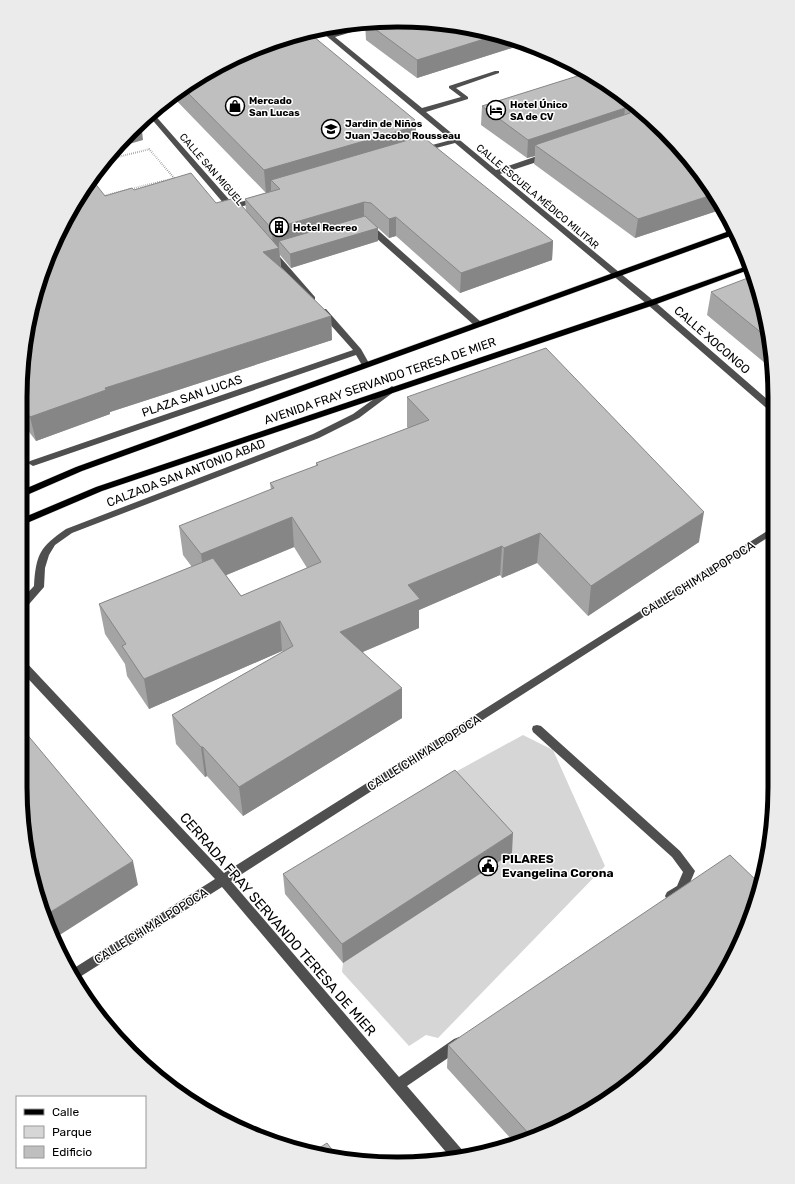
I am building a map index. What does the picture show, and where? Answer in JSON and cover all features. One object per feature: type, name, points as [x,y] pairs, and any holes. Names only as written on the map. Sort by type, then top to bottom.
[{"type":"main road","name":"AVENIDA FRAY SERVANDO TERESA DE MIER","points":[[27,492],[78,469],[730,234]]},
{"type":"main road","name":"AVENIDA FRAY SERVANDO TERESA DE MIER","points":[[27,520],[99,489],[393,388],[651,303],[745,269]]},
{"type":"street","points":[[331,36],[355,30]]},
{"type":"street","name":"CALLE ESCUELA MÉDICO MILITAR","points":[[328,34],[651,303]]},
{"type":"street","points":[[420,111],[466,98],[451,87],[497,72]]},
{"type":"street","name":"CALLE SAN MIGUEL","points":[[154,118],[242,219]]},
{"type":"street","points":[[418,152],[456,141]]},
{"type":"street","points":[[495,173],[552,154]]},
{"type":"street","points":[[232,207],[269,196]]},
{"type":"street","points":[[360,227],[367,225],[478,324]]},
{"type":"street","points":[[273,251],[358,351],[366,365]]},
{"type":"street","name":"CALLE XOCONGO","points":[[651,303],[768,405]]},
{"type":"street","name":"PLAZA SAN LUCAS","points":[[33,463],[358,351]]},
{"type":"street","name":"CALZADA SAN ANTONIO ABAD","points":[[27,600],[39,587],[40,568],[44,554],[52,543],[69,531],[316,436],[356,416],[393,388]]},
{"type":"street","name":"CALLE CHIMALPOPOCA","points":[[77,972],[768,533]]},
{"type":"street","name":"CERRADA FRAY SERVANDO TERESA DE MIER","points":[[27,670],[224,880],[454,1153]]},
{"type":"street","points":[[537,729],[676,854],[689,871],[681,889],[661,902]]},
{"type":"street","points":[[398,1085],[466,1038]]},
{"type":"path","points":[[114,159],[176,142]]},
{"type":"path","points":[[149,149],[179,183]]},
{"type":"path","points":[[100,197],[174,178]]},
{"type":"green space","points":[[523,735],[553,750],[605,866],[438,1038],[426,1035],[409,1046],[342,972],[343,963],[511,853],[437,782]]},
{"type":"building","points":[[398,27],[446,30],[486,38],[417,60],[374,28]]},
{"type":"building","points":[[314,37],[415,120],[410,122],[416,126],[264,170],[187,92],[234,65],[278,47]]},
{"type":"building","points":[[580,75],[603,89],[629,109],[625,108],[528,140],[482,106]]},
{"type":"building","points":[[630,110],[642,119],[676,153],[708,196],[638,219],[535,145],[630,113]]},
{"type":"building","points":[[422,136],[553,241],[461,273],[396,217],[389,219],[371,203],[364,202],[272,229],[245,199],[280,189],[271,180]]},
{"type":"building","points":[[191,173],[216,203],[235,198],[279,248],[263,252],[331,316],[105,388],[106,390],[30,417],[27,413],[28,373],[34,325],[47,278],[65,234],[95,184],[105,196],[132,188],[134,190]]},
{"type":"building","points":[[365,216],[378,228],[290,254],[279,241]]},
{"type":"building","points":[[748,278],[762,334],[711,292]]},
{"type":"building","points":[[546,348],[704,512],[591,586],[540,533],[504,548],[502,546],[408,585],[420,599],[340,632],[402,688],[239,787],[172,715],[293,646],[280,621],[144,679],[122,646],[126,644],[99,604],[213,558],[241,596],[321,562],[292,517],[201,554],[179,526],[274,488],[270,483],[318,465],[316,463],[429,420],[407,397]]},
{"type":"building","points":[[27,734],[133,861],[49,913],[34,859],[30,835],[27,786]]},
{"type":"building","points":[[455,770],[513,833],[342,944],[283,874]]},
{"type":"building","points":[[730,855],[756,880],[740,928],[730,950],[706,992],[676,1031],[642,1065],[623,1080],[603,1095],[561,1119],[528,1133],[448,1045]]},
{"type":"building","points":[[327,1143],[333,1151],[325,1150],[319,1148]]},
{"type":"place","name":"Mercado San Lucas","points":[[235,106]]},
{"type":"place","name":"Hotel Único SA de CV","points":[[496,110]]},
{"type":"place","name":"Jardin de Niños Juan Jacobo Rousseau","points":[[331,129]]},
{"type":"place","name":"Hotel Recreo","points":[[279,227]]},
{"type":"place","name":"PILARES Evangelina Corona","points":[[488,866]]}]
